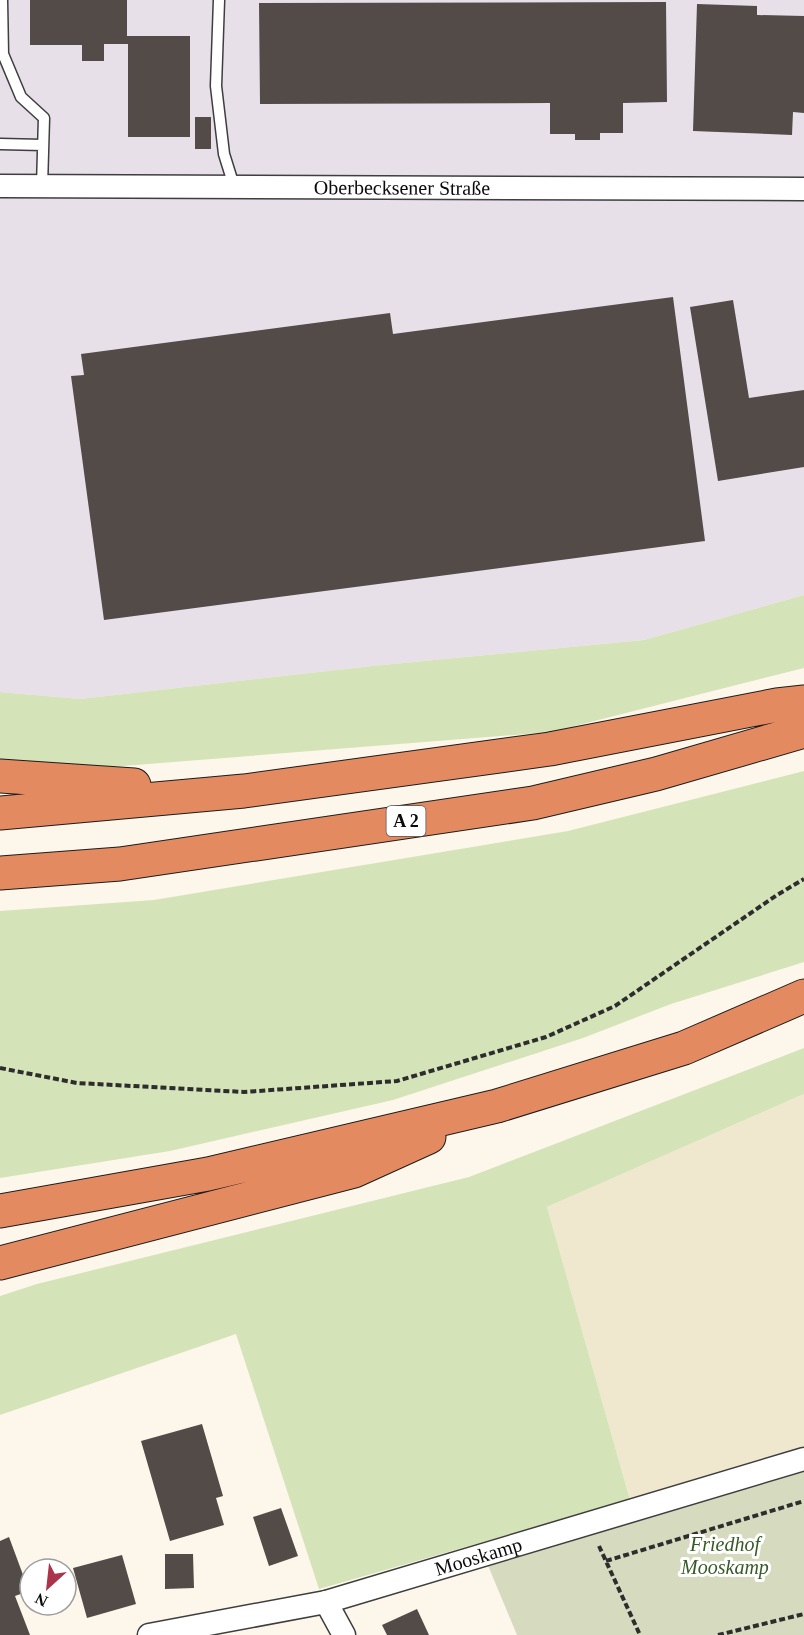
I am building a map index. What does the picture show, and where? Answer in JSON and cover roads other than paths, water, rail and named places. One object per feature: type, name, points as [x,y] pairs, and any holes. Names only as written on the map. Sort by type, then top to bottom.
[{"type":"highway","points":[[0,813],[244,791],[550,749],[777,705],[804,702]]},
{"type":"highway","name":"A 2","points":[[0,873],[120,864],[532,803],[656,774],[804,731]]},
{"type":"highway","points":[[0,776],[244,791]]},
{"type":"highway","points":[[0,1211],[208,1174],[496,1106],[684,1048],[804,996]]},
{"type":"highway","points":[[1,1263],[354,1171],[496,1106]]},
{"type":"street","name":"Oberbecksener Straße","points":[[0,186],[804,189]]},
{"type":"street","name":"Mooskamp","points":[[149,1635],[326,1602],[804,1459]]},
{"type":"street","points":[[326,1602],[344,1635]]},
{"type":"lane","points":[[2,0],[3,54],[21,97],[44,118],[42,186]]},
{"type":"lane","points":[[219,0],[216,86],[224,154],[234,186]]},
{"type":"lane","points":[[0,144],[43,145]]},
{"type":"park label","name":"Friedhof Mooskamp","points":[[725,1556]]}]
